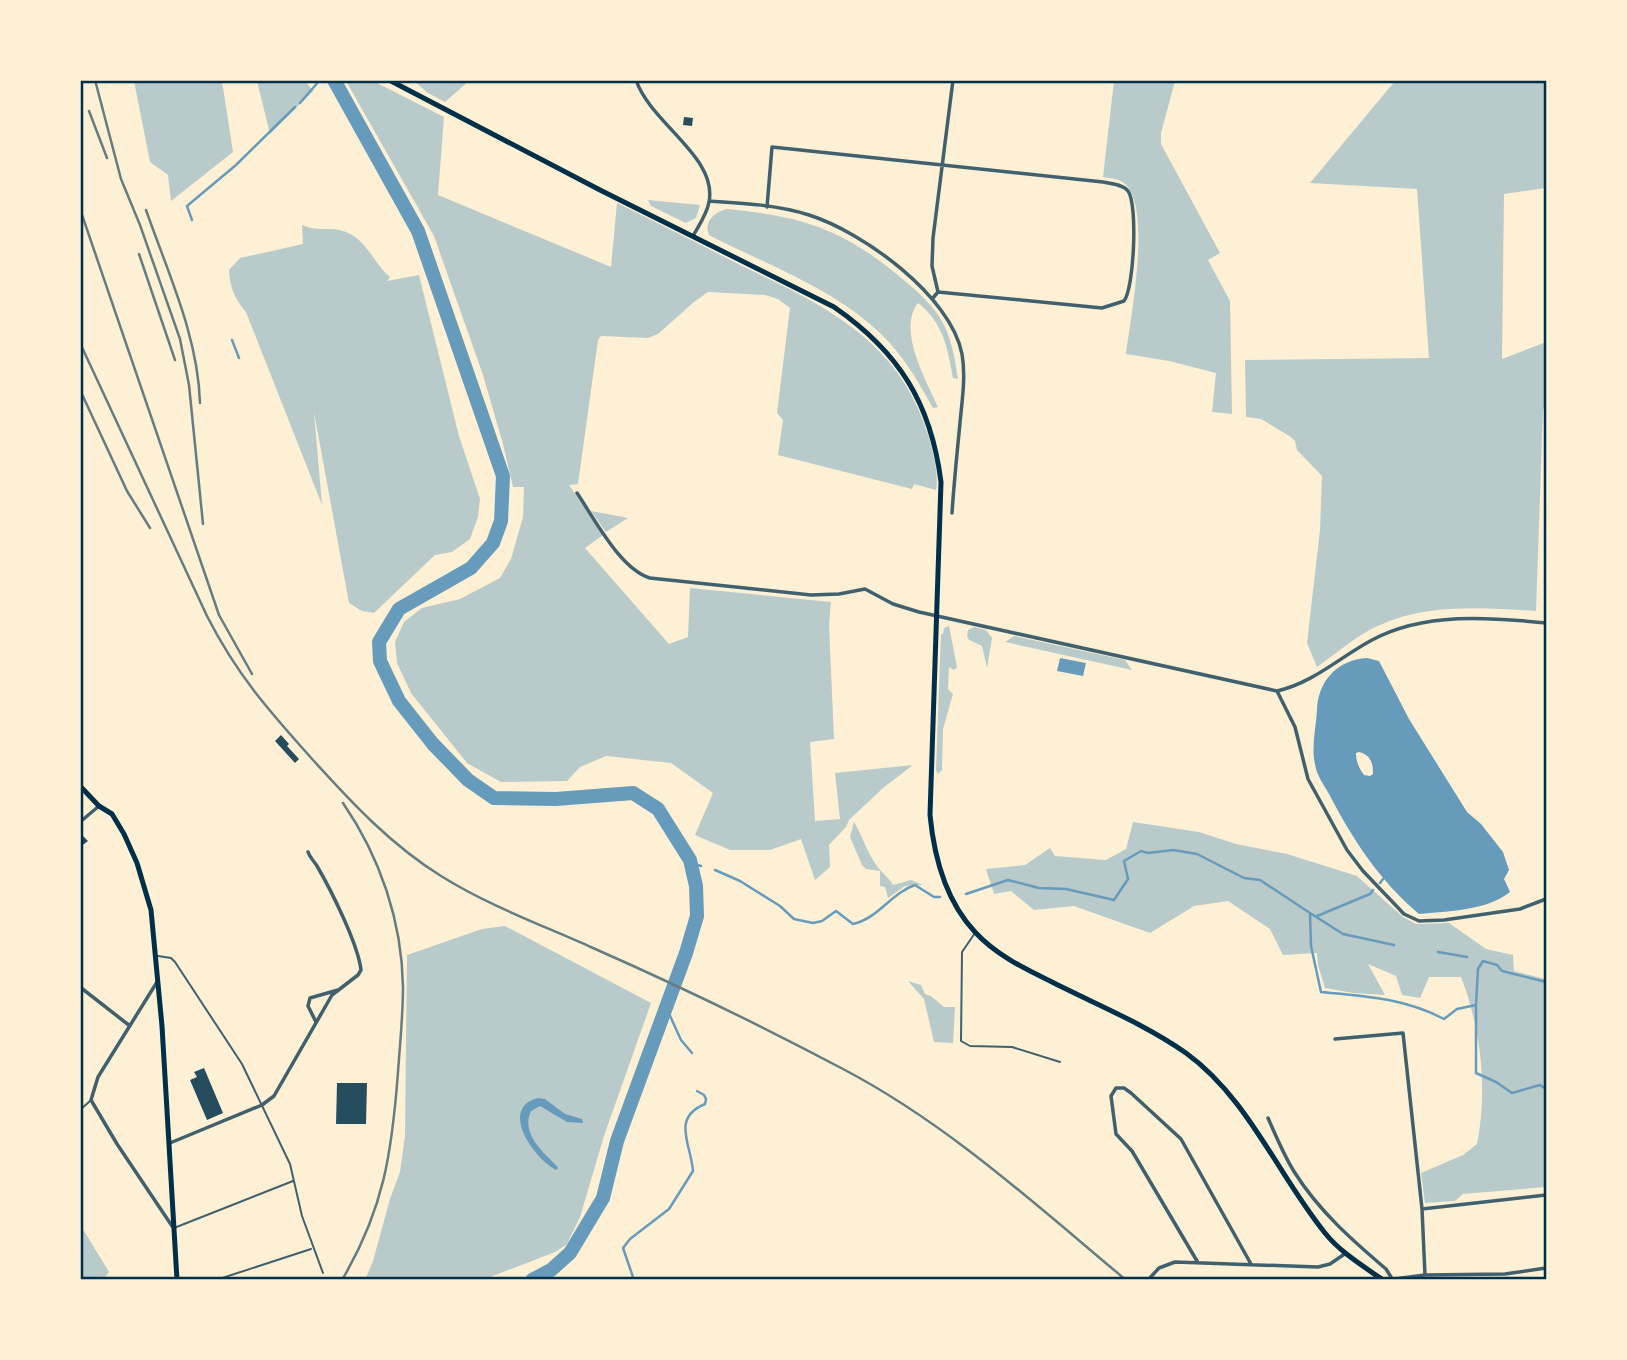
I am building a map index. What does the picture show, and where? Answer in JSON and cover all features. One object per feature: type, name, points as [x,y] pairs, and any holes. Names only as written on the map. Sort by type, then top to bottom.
[{"type":"main road","points":[[389,80],[485,132],[834,307],[865,329],[901,369],[925,414],[938,459],[942,500],[930,764],[932,836],[942,876],[962,915],[975,932],[1000,954],[1157,1036],[1209,1072],[1232,1097],[1326,1235],[1346,1253],[1385,1279]]},
{"type":"main road","points":[[80,786],[99,806],[111,814],[132,852],[152,910],[159,980],[177,1279]]},
{"type":"street","points":[[636,80],[648,104],[704,167],[710,182],[709,201],[693,236]]},
{"type":"street","points":[[938,292],[932,266],[953,80]]},
{"type":"street","points":[[767,207],[772,147],[1103,182],[1121,186],[1128,191],[1133,228],[1129,295],[1124,300],[1102,308],[938,292]]},
{"type":"street","points":[[709,201],[806,214],[846,231],[888,260],[932,299],[955,332],[962,357],[964,381],[952,513]]},
{"type":"street","points":[[932,299],[938,292]]},
{"type":"street","points":[[576,493],[622,557],[644,576],[811,595],[865,589],[893,604],[938,616],[1277,691],[1294,687],[1376,638],[1407,627],[1457,618],[1546,622]]},
{"type":"street","points":[[1277,691],[1295,727],[1308,779],[1347,850],[1404,914],[1419,921],[1444,920],[1520,909],[1546,899]]},
{"type":"street","points":[[80,822],[99,806]]},
{"type":"street","points":[[168,1144],[262,1105],[274,1097],[332,995],[361,970],[356,950],[308,852]]},
{"type":"street","points":[[159,980],[98,1077],[92,1089],[91,1100],[173,1228]]},
{"type":"street","points":[[80,988],[130,1026]]},
{"type":"street","points":[[317,1023],[308,1006],[310,998],[340,990]]},
{"type":"street","points":[[1335,1039],[1403,1032],[1422,1209],[1425,1275]]},
{"type":"street","points":[[1197,1262],[1132,1151],[1116,1134],[1111,1096],[1116,1088],[1124,1088],[1131,1093],[1181,1139],[1251,1264]]},
{"type":"street","points":[[1268,1118],[1306,1189],[1339,1229],[1386,1269],[1391,1277]]},
{"type":"street","points":[[1422,1209],[1546,1195]]},
{"type":"street","points":[[1149,1278],[1166,1264],[1197,1262],[1318,1267],[1331,1264],[1346,1253]]},
{"type":"street","points":[[1385,1279],[1425,1275],[1505,1274],[1546,1268]]},
{"type":"lane","points":[[975,932],[962,952],[961,1041],[970,1046],[1013,1047],[1060,1062]]},
{"type":"lane","points":[[157,956],[171,958],[175,962],[231,1046],[262,1105],[290,1164],[313,1248],[323,1273]]},
{"type":"lane","points":[[80,1110],[91,1100]]},
{"type":"lane","points":[[173,1228],[294,1180]]},
{"type":"lane","points":[[216,1279],[313,1248]]},
{"type":"shaded area","points":[[134,81],[222,81],[233,152],[171,201],[168,175],[150,162]]},
{"type":"shaded area","points":[[257,81],[305,81],[313,91],[270,134]]},
{"type":"shaded area","points":[[346,81],[373,81],[444,117],[438,195],[611,267],[617,203],[830,312],[856,330],[879,351],[899,375],[916,404],[929,438],[936,471],[936,490],[914,484],[912,489],[778,455],[783,420],[777,413],[790,308],[778,299],[765,295],[708,292],[658,334],[648,338],[601,336],[598,340],[578,484],[569,485],[603,535],[585,548],[669,644],[688,637],[690,588],[831,602],[829,625],[834,739],[810,742],[815,821],[840,819],[835,773],[913,765],[883,788],[849,820],[829,845],[830,867],[815,880],[801,839],[770,850],[730,850],[695,835],[713,793],[671,763],[606,756],[580,767],[567,781],[501,782],[467,763],[411,693],[397,663],[395,642],[404,622],[422,608],[460,599],[500,578],[511,559],[523,517],[524,487],[513,487],[483,375],[434,236]]},
{"type":"shaded area","points":[[414,81],[469,81],[445,102]]},
{"type":"shaded area","points":[[1114,81],[1175,81],[1161,133],[1161,144],[1220,253],[1208,260],[1230,301],[1232,414],[1212,412],[1216,373],[1126,354],[1135,291],[1137,215],[1133,196],[1124,183],[1103,177]]},
{"type":"shaded area","points":[[1395,81],[1546,81],[1546,188],[1504,194],[1502,359],[1546,342],[1546,408],[1543,409],[1536,611],[1457,609],[1417,613],[1364,633],[1317,667],[1307,643],[1320,530],[1322,476],[1297,450],[1291,437],[1261,419],[1246,417],[1245,360],[1429,358],[1417,189],[1310,183]]},
{"type":"shaded area","points":[[648,200],[700,205],[696,218],[686,223],[651,206]]},
{"type":"shaded area","points":[[727,209],[777,216],[819,227],[858,246],[919,293],[945,327],[956,366],[958,379],[953,378],[939,327],[918,303],[912,314],[912,341],[938,407],[933,408],[896,351],[862,318],[799,278],[709,235],[708,225],[711,218]]},
{"type":"shaded area","points":[[302,225],[341,230],[353,236],[365,246],[390,277],[387,281],[419,275],[459,436],[480,499],[478,517],[470,539],[452,552],[435,555],[374,613],[362,611],[349,603],[314,412],[322,505],[246,312],[232,288],[229,270],[240,258],[303,244]]},
{"type":"shaded area","points":[[591,511],[628,518],[606,532]]},
{"type":"shaded area","points":[[949,626],[957,667],[954,670],[949,667],[948,689],[953,694],[943,729],[942,770],[938,774],[941,634],[944,628]]},
{"type":"shaded area","points":[[974,627],[986,630],[992,638],[987,668],[982,646],[969,640],[967,636],[968,630]]},
{"type":"shaded area","points":[[1014,636],[1125,660],[1132,670],[1005,642]]},
{"type":"shaded area","points":[[854,822],[872,858],[893,885],[911,880],[923,885],[905,886],[888,898],[885,887],[880,886],[880,871],[866,869],[862,865],[850,837]]},
{"type":"shaded area","points":[[1133,822],[1199,832],[1236,844],[1287,854],[1357,876],[1403,917],[1416,924],[1449,923],[1486,949],[1513,955],[1514,971],[1545,979],[1546,974],[1546,1187],[1463,1194],[1455,1201],[1425,1203],[1421,1173],[1463,1155],[1477,1144],[1482,1102],[1481,1059],[1473,1017],[1461,977],[1429,977],[1420,998],[1402,995],[1396,976],[1368,964],[1385,995],[1353,993],[1325,988],[1317,953],[1283,955],[1270,929],[1228,901],[1194,906],[1150,933],[1074,906],[1034,910],[1011,891],[994,894],[986,869],[1025,865],[1050,848],[1055,856],[1106,860],[1126,849]]},
{"type":"shaded area","points":[[505,926],[651,1003],[604,1136],[580,1217],[567,1244],[555,1252],[485,1279],[365,1280],[400,1172],[405,1136],[407,955],[482,929]]},
{"type":"shaded area","points":[[908,981],[921,985],[925,994],[944,1007],[955,1007],[953,1043],[934,1042],[924,999]]},
{"type":"shaded area","points":[[81,1226],[109,1272],[104,1279],[81,1279]]},
{"type":"water","points":[[1060,658],[1086,663],[1083,676],[1057,671]]},
{"type":"water","points":[[1367,658],[1379,661],[1409,719],[1467,812],[1481,824],[1503,852],[1509,870],[1504,879],[1510,892],[1501,898],[1478,907],[1419,914],[1379,873],[1348,827],[1317,772],[1314,744],[1318,700],[1325,681],[1338,668]],"holes":[[[1356,753],[1363,753],[1372,763],[1373,774],[1370,776],[1364,775],[1357,762]]]},
{"type":"water","points":[[538,1098],[545,1099],[565,1114],[582,1119],[583,1123],[567,1122],[540,1106],[531,1111],[531,1134],[558,1168],[556,1170],[538,1156],[520,1122],[521,1112],[526,1104]]},
{"type":"building","points":[[684,117],[693,118],[692,126],[683,125]]},
{"type":"building","points":[[281,735],[299,759],[295,763],[275,741]]},
{"type":"building","points":[[80,833],[88,841],[80,847]]},
{"type":"building","points":[[204,1068],[223,1113],[207,1120],[190,1080],[197,1077],[194,1072]]},
{"type":"building","points":[[337,1083],[367,1083],[366,1124],[336,1124]]},
{"type":"waterway","points":[[300,103],[320,80]]},
{"type":"waterway","points":[[334,80],[418,231],[503,476],[501,521],[493,543],[471,568],[399,609],[379,642],[380,661],[399,701],[433,744],[468,780],[494,798],[556,799],[633,793],[658,809],[690,860],[696,886],[697,916],[686,953],[617,1141],[603,1198],[570,1253],[551,1270],[532,1280]]},
{"type":"waterway","points":[[192,220],[187,206],[236,165],[295,107]]},
{"type":"waterway","points":[[232,340],[239,358]]},
{"type":"waterway","points":[[966,894],[1008,880],[1039,888],[1066,889],[1114,900],[1128,879],[1124,861],[1141,851],[1148,853],[1173,850],[1197,854],[1244,878],[1260,880],[1310,913],[1311,946],[1321,992],[1399,1002],[1444,1019],[1457,1009],[1476,1005],[1476,1073],[1512,1093],[1540,1085],[1546,1089]]},
{"type":"waterway","points":[[691,863],[701,866]]},
{"type":"waterway","points":[[715,870],[740,881],[780,906],[794,919],[813,923],[822,921],[836,911],[853,924],[862,921],[915,885],[934,897],[940,897]]},
{"type":"waterway","points":[[1380,883],[1383,879]]},
{"type":"waterway","points":[[1317,916],[1370,894],[1373,890]]},
{"type":"waterway","points":[[1310,913],[1343,934],[1394,945]]},
{"type":"waterway","points":[[1438,952],[1467,957]]},
{"type":"waterway","points":[[1476,1005],[1478,969],[1483,961],[1497,965],[1502,971],[1546,982]]},
{"type":"waterway","points":[[666,1007],[681,1040],[692,1053]]},
{"type":"waterway","points":[[634,1280],[623,1248],[630,1239],[669,1209],[693,1171],[685,1133],[688,1117],[705,1104],[704,1095],[697,1091]]},
{"type":"railway","points":[[95,80],[121,179],[180,339],[189,385],[203,524]]},
{"type":"railway","points":[[89,111],[107,158]]},
{"type":"railway","points":[[80,209],[219,615],[252,674]]},
{"type":"railway","points":[[146,210],[188,329],[200,403]]},
{"type":"railway","points":[[139,254],[175,360]]},
{"type":"railway","points":[[80,343],[218,637],[255,692],[297,742],[342,792],[389,837],[423,864],[478,897],[719,1006],[882,1091],[990,1167],[1126,1280]]},
{"type":"railway","points":[[80,390],[127,491],[150,528]]},
{"type":"railway","points":[[342,1280],[368,1229],[384,1179],[396,1101],[403,987],[398,938],[386,890],[368,845],[343,803]]}]
